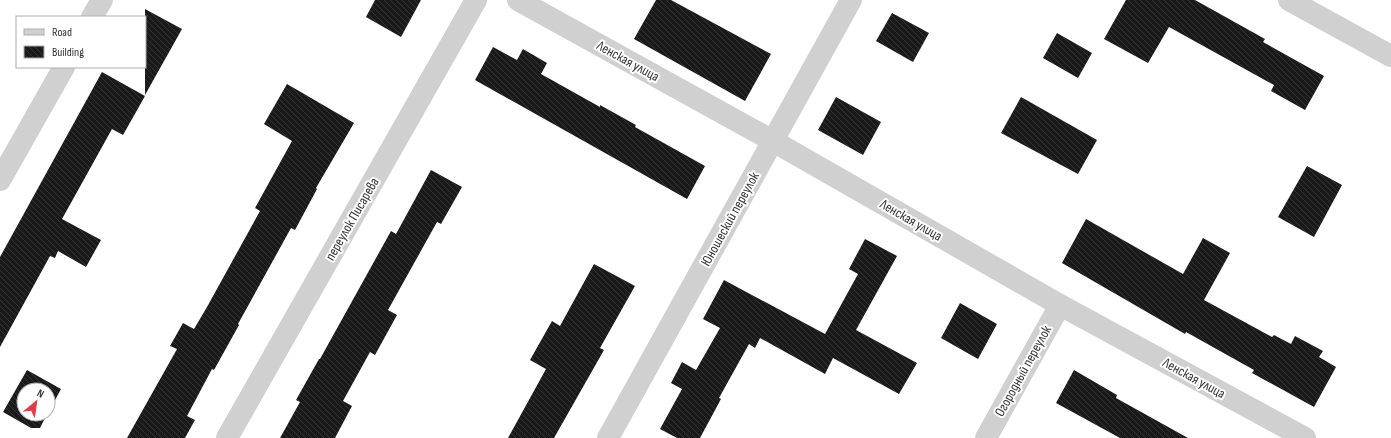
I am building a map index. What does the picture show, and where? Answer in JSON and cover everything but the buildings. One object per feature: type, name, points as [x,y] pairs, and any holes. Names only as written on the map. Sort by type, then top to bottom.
[{"type":"street","points":[[93,16],[102,0]]},
{"type":"street","name":"переулок Писарева","points":[[227,438],[476,0]]},
{"type":"street","name":"Ленская улица","points":[[518,0],[773,141],[1060,305],[1304,438]]},
{"type":"street","name":"Юношеский переулок","points":[[608,438],[851,0]]},
{"type":"street","points":[[1290,0],[1391,56]]},
{"type":"street","points":[[0,180],[63,68]]},
{"type":"street","name":"Огородный переулок","points":[[986,438],[1060,305]]}]
